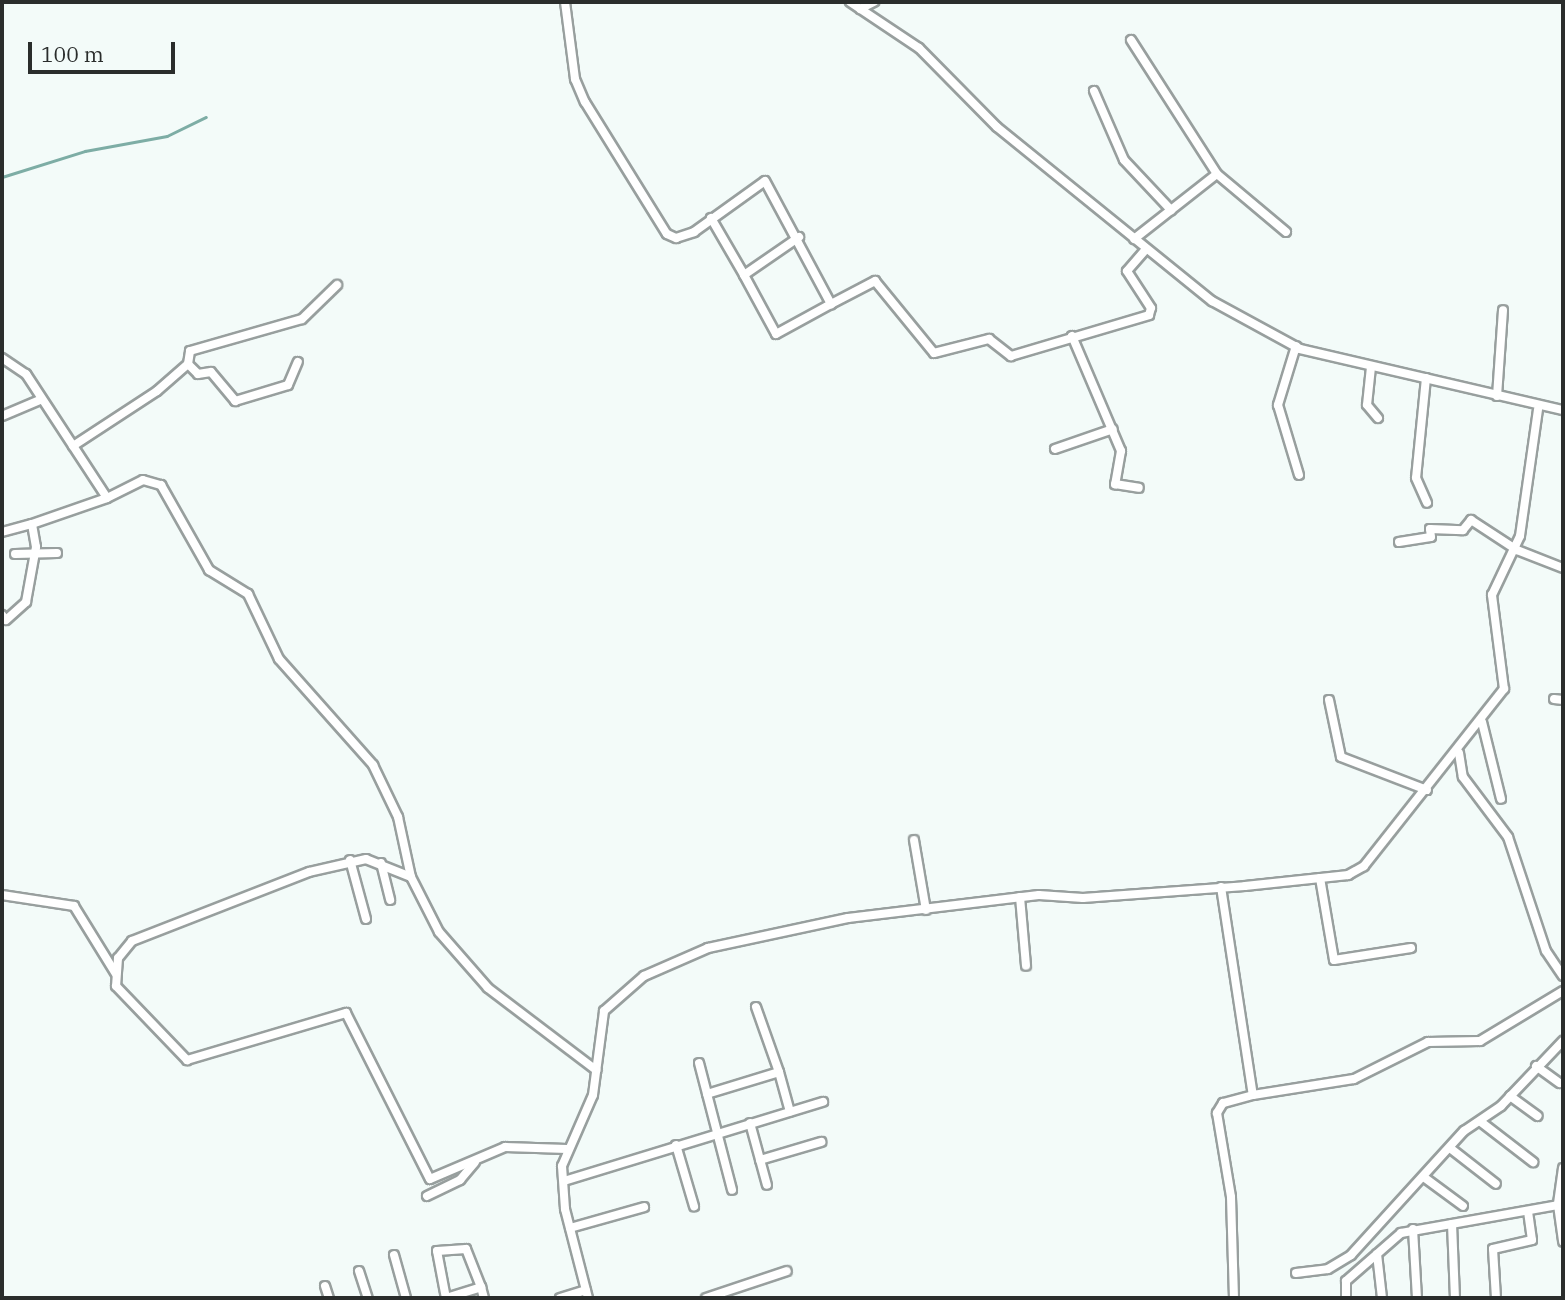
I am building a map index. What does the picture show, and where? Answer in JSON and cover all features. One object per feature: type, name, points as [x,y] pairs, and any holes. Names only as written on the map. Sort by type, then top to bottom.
[{"type":"street","points":[[565,2],[575,79],[585,102],[667,234],[676,238],[711,218],[765,180],[799,237],[831,304]]},
{"type":"street","points":[[850,2],[919,48],[968,101],[1212,301],[1296,346],[1371,367],[1497,396],[1538,409],[1563,410]]},
{"type":"street","points":[[860,9],[874,2]]},
{"type":"street","points":[[1131,40],[1217,174],[1286,232]]},
{"type":"street","points":[[1094,91],[1124,160],[1171,210]]},
{"type":"street","points":[[1134,239],[1217,174]]},
{"type":"street","points":[[711,218],[776,334],[875,281],[940,355],[989,339],[1011,356],[1072,335],[1149,315],[1151,308],[1127,271],[1146,249]]},
{"type":"street","points":[[744,275],[799,237]]},
{"type":"street","points":[[73,446],[188,364],[190,351],[302,319],[337,285]]},
{"type":"street","points":[[1497,396],[1503,310]]},
{"type":"street","points":[[1072,335],[1121,451],[1115,484],[1139,488]]},
{"type":"street","points":[[1296,346],[1278,405],[1299,475]]},
{"type":"street","points":[[2,358],[26,374],[107,498]]},
{"type":"street","points":[[188,364],[198,374],[211,372],[235,401],[292,382],[298,362]]},
{"type":"street","points":[[1371,367],[1367,405],[1378,418]]},
{"type":"street","points":[[1426,378],[1416,478],[1427,503]]},
{"type":"street","points":[[2,416],[42,398]]},
{"type":"street","points":[[560,1298],[587,1294],[570,1228],[564,1181],[567,1149],[593,1096],[604,1011],[644,976],[708,948],[770,933],[1020,897],[1221,887],[1320,878],[1364,866],[1459,754],[1504,689],[1492,595],[1517,550],[1538,409]]},
{"type":"street","points":[[1055,449],[1113,429]]},
{"type":"street","points":[[2,532],[107,498],[143,480],[161,485],[209,570],[248,594],[279,659],[373,765],[398,817],[411,877],[439,932],[488,988],[596,1070]]},
{"type":"street","points":[[1399,542],[1431,537],[1430,529],[1463,530],[1471,520],[1517,550],[1563,568]]},
{"type":"street","points":[[2,615],[6,620],[26,602],[35,554],[32,524]]},
{"type":"street","points":[[15,554],[57,553]]},
{"type":"street","points":[[1329,701],[1341,757],[1427,790]]},
{"type":"street","points":[[1482,722],[1501,799]]},
{"type":"street","points":[[1459,754],[1463,777],[1508,837],[1546,951],[1563,976]]},
{"type":"street","points":[[914,840],[926,910]]},
{"type":"street","points":[[116,974],[121,949],[132,942],[350,860],[381,863],[411,877]]},
{"type":"street","points":[[350,860],[366,919]]},
{"type":"street","points":[[381,863],[390,900]]},
{"type":"street","points":[[1320,878],[1334,960],[1411,948]]},
{"type":"street","points":[[1221,887],[1253,1095]]},
{"type":"street","points":[[2,894],[74,906],[116,974],[121,995],[187,1060],[346,1013],[430,1179],[441,1180],[482,1154],[505,1147],[567,1149]]},
{"type":"street","points":[[1020,897],[1026,967]]},
{"type":"street","points":[[1234,1298],[1231,1197],[1217,1113],[1223,1103],[1253,1095],[1354,1079],[1428,1042],[1480,1041],[1563,991]]},
{"type":"street","points":[[756,1007],[790,1112]]},
{"type":"street","points":[[1296,1273],[1328,1269],[1351,1255],[1426,1178],[1450,1148],[1510,1096],[1563,1041]]},
{"type":"street","points":[[699,1063],[732,1190]]},
{"type":"street","points":[[1536,1066],[1559,1083]]},
{"type":"street","points":[[707,1094],[779,1072]]},
{"type":"street","points":[[1510,1096],[1538,1116]]},
{"type":"street","points":[[564,1181],[823,1102]]},
{"type":"street","points":[[1481,1122],[1534,1162]]},
{"type":"street","points":[[750,1123],[766,1185]]},
{"type":"street","points":[[760,1160],[821,1142]]},
{"type":"street","points":[[676,1145],[694,1206]]},
{"type":"street","points":[[1450,1148],[1496,1184]]},
{"type":"street","points":[[427,1196],[460,1180],[482,1154]]},
{"type":"street","points":[[1563,1168],[1558,1205],[1563,1242]]},
{"type":"street","points":[[1426,1178],[1463,1206]]},
{"type":"street","points":[[1346,1298],[1346,1281],[1413,1228],[1452,1224],[1558,1205]]},
{"type":"street","points":[[570,1228],[643,1207]]},
{"type":"street","points":[[1496,1298],[1493,1249],[1532,1240],[1528,1211]]},
{"type":"street","points":[[1452,1224],[1455,1298]]},
{"type":"street","points":[[1413,1228],[1417,1298]]},
{"type":"street","points":[[481,1287],[446,1298],[437,1251],[466,1249],[481,1287],[484,1298]]},
{"type":"street","points":[[1377,1254],[1382,1298]]},
{"type":"street","points":[[394,1255],[406,1298]]},
{"type":"street","points":[[359,1271],[368,1298]]},
{"type":"street","points":[[706,1298],[787,1271]]},
{"type":"street","points":[[325,1286],[329,1298]]},
{"type":"waterway","points":[[2,177],[85,151],[167,136],[206,117]]}]
